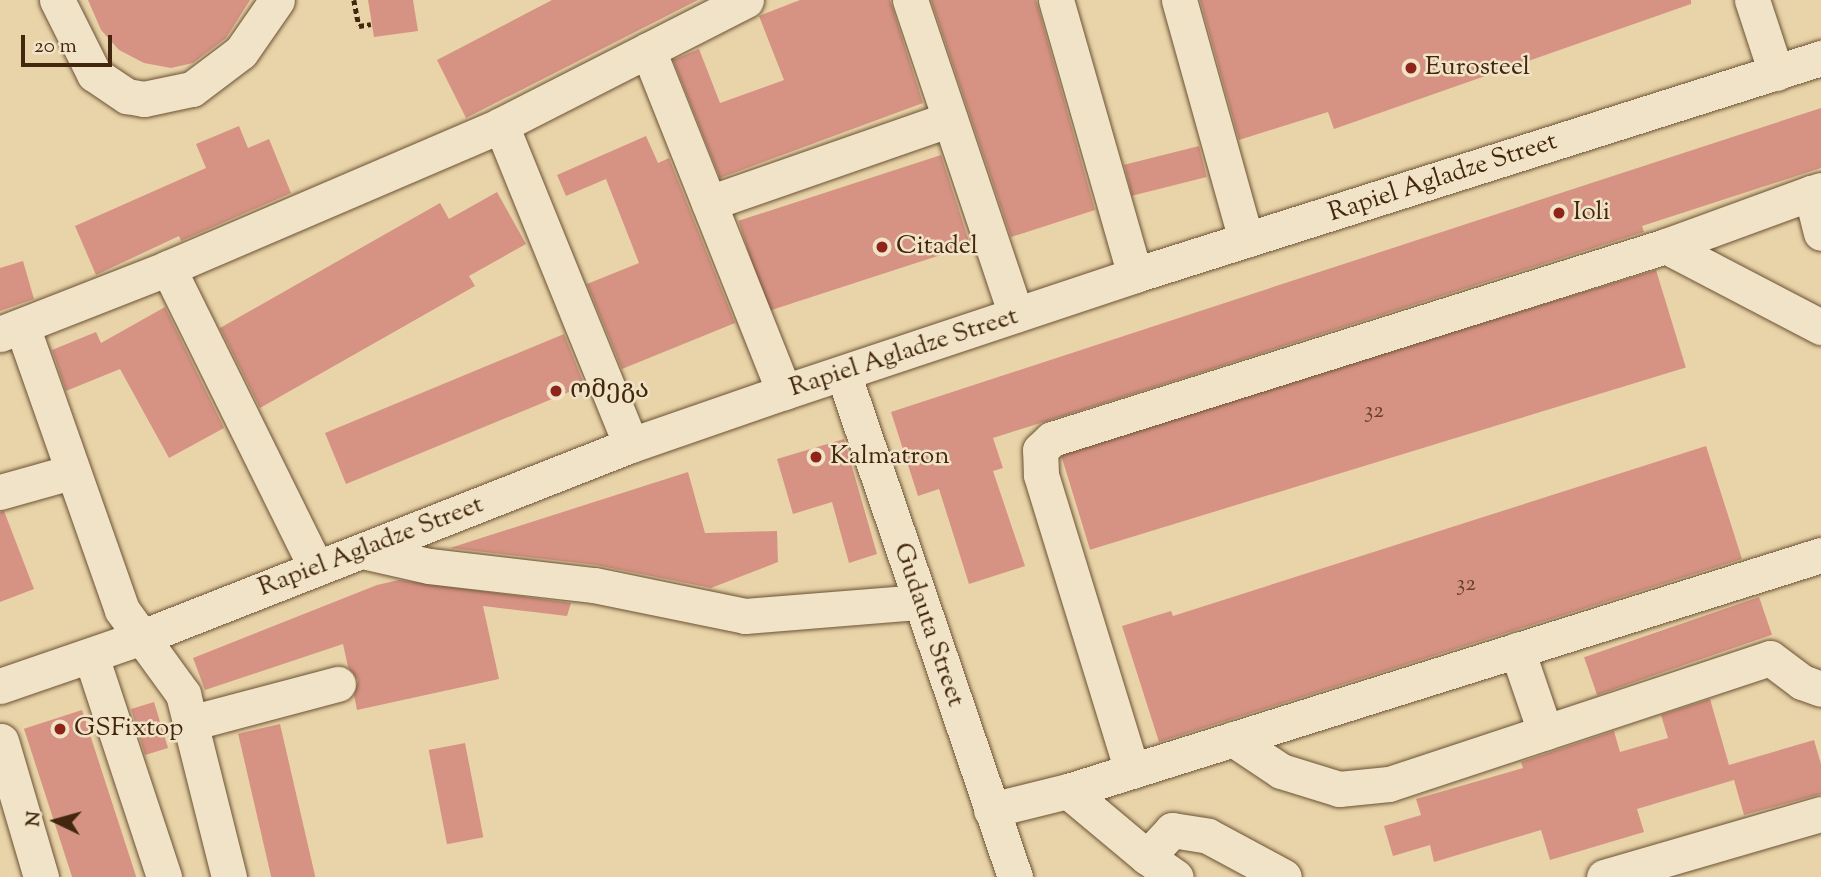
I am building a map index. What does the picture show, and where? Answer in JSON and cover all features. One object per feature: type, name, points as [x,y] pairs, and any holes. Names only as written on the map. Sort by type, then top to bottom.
[{"type":"street","points":[[57,0],[94,74],[127,96],[144,99],[192,89],[241,52],[277,0]]},
{"type":"street","points":[[229,877],[183,694],[122,610],[71,471],[11,330],[168,268],[500,125],[746,0]]},
{"type":"street","points":[[910,0],[1016,315]]},
{"type":"street","points":[[1056,0],[1135,275]]},
{"type":"street","points":[[1179,0],[1246,240]]},
{"type":"street","points":[[1752,0],[1776,72]]},
{"type":"street","points":[[648,50],[784,392]]},
{"type":"street","name":"Rapiel Agladze Street","points":[[0,687],[142,637],[631,445],[784,392],[1135,275],[1821,58]]},
{"type":"street","points":[[709,203],[950,120]]},
{"type":"street","points":[[500,125],[631,445]]},
{"type":"street","points":[[1132,771],[1041,475],[1040,450],[1052,439],[1666,246],[1816,191],[1821,233]]},
{"type":"street","points":[[1666,246],[1821,327]]},
{"type":"street","points":[[168,268],[316,568]]},
{"type":"street","name":"Gudauta Street","points":[[843,373],[1015,877]]},
{"type":"street","points":[[0,492],[71,471]]},
{"type":"street","points":[[362,551],[429,566],[594,585],[745,616],[920,602]]},
{"type":"street","points":[[991,810],[1068,791],[1821,555]]},
{"type":"street","points":[[1517,650],[1545,732]]},
{"type":"street","points":[[91,656],[164,877]]},
{"type":"street","points":[[1233,739],[1281,771],[1339,789],[1389,784],[1770,658],[1802,682],[1821,689]]},
{"type":"street","points":[[190,723],[338,684]]},
{"type":"street","points":[[1,741],[41,877]]},
{"type":"street","points":[[1068,791],[1147,858],[1175,877]]},
{"type":"street","points":[[1604,877],[1821,814]]},
{"type":"street","points":[[1147,858],[1172,831],[1208,835],[1284,877]]},
{"type":"path","points":[[354,0],[359,26],[371,24]]},
{"type":"building","points":[[88,0],[250,0],[226,38],[193,63],[171,68],[144,63],[119,50],[101,30]]},
{"type":"building","points":[[368,0],[413,0],[418,31],[374,37]]},
{"type":"building","points":[[552,0],[698,0],[466,118],[437,60]]},
{"type":"building","points":[[800,0],[890,0],[923,103],[720,178],[673,60],[699,49],[720,103],[784,80],[759,16]]},
{"type":"building","points":[[931,0],[1036,0],[1095,210],[1011,237]]},
{"type":"building","name":"Eurosteel","points":[[1200,0],[1691,0],[1691,4],[1334,129],[1328,112],[1239,140]]},
{"type":"building","points":[[1821,108],[1821,168],[1642,226],[1644,232],[993,438],[1003,468],[993,471],[1025,566],[969,584],[939,489],[918,496],[891,412]]},
{"type":"building","points":[[239,126],[248,148],[269,139],[291,193],[181,241],[179,236],[96,275],[75,226],[206,168],[196,144]]},
{"type":"building","points":[[646,136],[658,163],[669,158],[735,323],[622,369],[587,284],[639,263],[606,179],[566,196],[557,175]]},
{"type":"building","points":[[1199,146],[1207,177],[1132,196],[1124,165]]},
{"type":"building","points":[[941,155],[970,245],[768,311],[738,221]]},
{"type":"building","points":[[497,192],[526,244],[469,276],[475,286],[260,408],[220,328],[440,203],[449,219]]},
{"type":"building","points":[[23,261],[34,299],[0,311],[0,268]]},
{"type":"building","points":[[1656,270],[1686,368],[1090,550],[1060,452]]},
{"type":"building","points":[[165,307],[224,428],[169,458],[120,369],[66,391],[52,350],[96,332],[101,343]]},
{"type":"building","points":[[564,334],[584,384],[581,387],[346,484],[325,433]]},
{"type":"building","points":[[844,439],[877,554],[849,563],[832,502],[793,514],[777,459]]},
{"type":"building","points":[[1706,446],[1742,559],[1159,742],[1122,626],[1171,611],[1173,616]]},
{"type":"building","points":[[688,472],[705,533],[777,531],[778,562],[711,588],[596,565],[450,548]]},
{"type":"building","points":[[4,511],[34,589],[0,602],[0,512]]},
{"type":"building","points":[[399,580],[571,603],[567,616],[483,606],[499,679],[357,710],[354,695],[358,680],[348,667],[343,644],[205,690],[193,658],[377,585]]},
{"type":"building","points":[[1759,597],[1772,635],[1597,695],[1584,657]]},
{"type":"building","points":[[1710,699],[1729,765],[1814,740],[1821,764],[1821,794],[1744,815],[1734,780],[1637,809],[1644,832],[1550,860],[1541,830],[1434,862],[1430,845],[1393,856],[1384,826],[1421,815],[1416,799],[1523,768],[1521,762],[1614,731],[1620,752],[1668,738],[1661,715]]},
{"type":"building","points":[[154,702],[168,748],[145,755],[131,709]]},
{"type":"building","points":[[82,710],[136,877],[72,877],[24,729]]},
{"type":"building","points":[[280,724],[315,877],[271,877],[238,734]]},
{"type":"building","points":[[465,743],[483,837],[447,844],[429,750]]},
{"type":"place","name":"Eurosteel","points":[[1411,68]]},
{"type":"place","name":"Ioli","points":[[1559,213]]},
{"type":"place","name":"Citadel","points":[[882,247]]},
{"type":"place","name":"ომეგა","points":[[556,391]]},
{"type":"place","name":"Kalmatron","points":[[816,457]]},
{"type":"place","name":"GSFixtop","points":[[60,729]]}]
